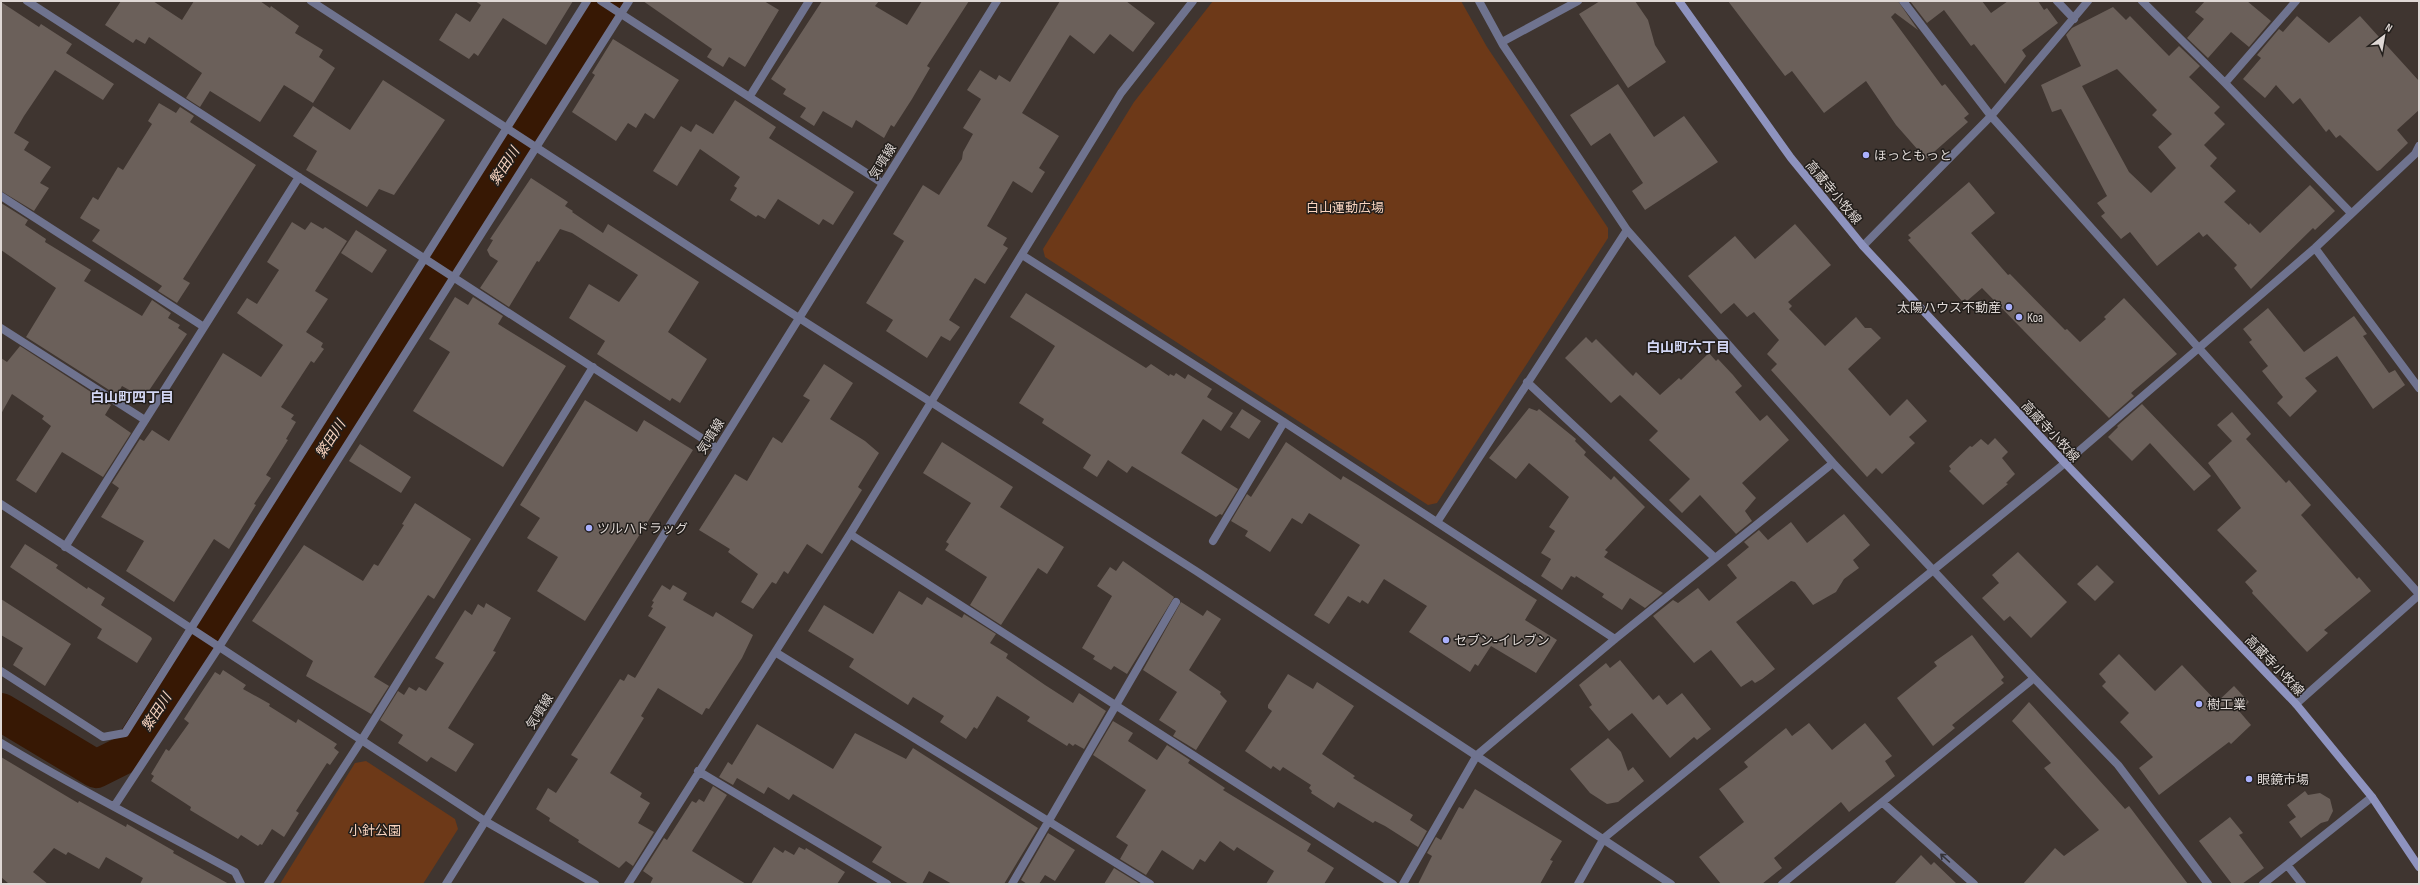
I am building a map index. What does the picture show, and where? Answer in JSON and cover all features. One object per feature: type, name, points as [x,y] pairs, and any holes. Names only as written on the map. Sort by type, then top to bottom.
[{"type":"main road","name":"高蔵寺小牧線","points":[[1679,1],[1791,158],[1863,246],[2065,463],[2296,704],[2372,797],[2419,867]]},
{"type":"street","points":[[27,1],[717,448]]},
{"type":"street","points":[[312,1],[799,318],[1196,571],[1604,838],[1671,884]]},
{"type":"street","points":[[1,671],[103,737],[125,733],[588,1]]},
{"type":"street","points":[[601,1],[750,96],[882,183]]},
{"type":"street","points":[[115,806],[219,647],[452,276],[629,1]]},
{"type":"street","points":[[750,96],[809,1]]},
{"type":"street","name":"気噴線","points":[[446,884],[996,1]]},
{"type":"street","points":[[628,884],[698,771],[850,534],[1121,93],[1193,1]]},
{"type":"street","points":[[1478,1],[1502,42],[1627,230],[1833,464],[2118,765],[2208,884]]},
{"type":"street","points":[[1502,42],[1578,1]]},
{"type":"street","points":[[1902,1],[1991,116],[2419,594],[2296,704]]},
{"type":"street","points":[[2057,1],[2074,19]]},
{"type":"street","points":[[1863,246],[1991,116],[2088,1]]},
{"type":"street","points":[[2142,1],[2225,83],[2351,213]]},
{"type":"street","points":[[2225,83],[2296,1]]},
{"type":"street","points":[[1578,884],[1604,838],[2065,463],[2315,248],[2351,213],[2417,156],[2419,146]]},
{"type":"street","points":[[65,546],[300,177]]},
{"type":"street","points":[[1,196],[204,327]]},
{"type":"street","points":[[1437,522],[1627,230]]},
{"type":"street","points":[[2315,248],[2419,388]]},
{"type":"street","points":[[1022,255],[1284,422],[1616,639]]},
{"type":"street","points":[[1,328],[145,420]]},
{"type":"street","points":[[268,884],[361,741],[592,367]]},
{"type":"street","points":[[1527,382],[1715,558]]},
{"type":"street","points":[[1213,541],[1284,422]]},
{"type":"street","points":[[1404,884],[1477,755],[1715,558],[1833,464]]},
{"type":"street","points":[[1,504],[485,821],[596,884]]},
{"type":"street","points":[[850,534],[1393,884]]},
{"type":"street","points":[[1012,884],[1176,602]]},
{"type":"street","points":[[775,652],[1150,884]]},
{"type":"street","points":[[1782,884],[1883,803],[2034,678]]},
{"type":"street","points":[[1,743],[63,781],[115,806],[235,872],[242,884]]},
{"type":"street","points":[[698,771],[887,884]]},
{"type":"street","points":[[2263,884],[2288,866],[2294,858],[2372,797]]},
{"type":"street","points":[[1883,803],[1974,884]]},
{"type":"street","points":[[2288,866],[2302,884]]},
{"type":"green space","name":"白山運動広場","points":[[1213,1],[1461,1],[1487,47],[1608,228],[1608,238],[1437,503],[1428,505],[1045,257],[1043,249],[1134,102]]},
{"type":"green space","name":"小針公園","points":[[366,761],[455,819],[458,829],[423,884],[280,884],[355,763]]},
{"type":"building","points":[[121,1],[153,1],[182,20],[194,1],[260,1],[270,8],[271,6],[299,26],[295,33],[323,50],[319,57],[335,68],[313,103],[284,85],[260,122],[210,91],[200,107],[186,98],[202,73],[149,37],[145,44],[136,39],[133,43],[105,25]]},
{"type":"building","points":[[475,1],[573,1],[546,45],[503,18],[478,56],[474,53],[469,59],[439,40],[456,13],[470,22],[481,5]]},
{"type":"building","points":[[643,1],[764,1],[779,10],[745,67],[729,57],[723,67],[707,57],[712,49]]},
{"type":"building","points":[[822,1],[879,1],[875,6],[907,25],[922,1],[969,1],[927,66],[930,68],[912,99],[894,127],[891,125],[884,138],[856,120],[852,128],[823,111],[814,126],[800,117],[806,108],[783,94],[786,89],[771,79]]},
{"type":"building","points":[[1060,1],[1126,1],[1155,23],[1133,52],[1110,34],[1094,54],[1070,35],[1022,113],[1059,136],[1039,168],[1045,172],[1032,193],[1013,181],[987,226],[1007,238],[1003,245],[1008,248],[985,284],[975,278],[949,320],[960,327],[950,341],[941,336],[927,358],[886,331],[893,320],[866,303],[904,241],[893,234],[923,185],[939,195],[962,159],[963,152],[973,134],[963,128],[981,99],[967,90],[980,70],[996,80],[999,75],[1010,82]]},
{"type":"building","points":[[1600,1],[1635,1],[1648,20],[1655,45],[1666,62],[1628,88],[1579,14]]},
{"type":"building","points":[[1728,1],[1898,1],[1918,30],[1895,13],[1891,17],[1942,86],[1945,84],[1969,114],[1964,118],[1968,122],[1926,159],[1896,125],[1866,81],[1824,113],[1792,71],[1785,76]]},
{"type":"building","points":[[1910,1],[1982,1],[1991,13],[2008,1],[2038,1],[2044,10],[2047,8],[2058,23],[2022,50],[2026,56],[2005,84],[1974,44],[1971,46],[1944,10],[1927,23]]},
{"type":"building","points":[[2205,1],[2247,1],[2271,21],[2249,47],[2231,32],[2208,58],[2187,38],[2204,19],[2195,12]]},
{"type":"building","points":[[1,2],[39,27],[41,24],[72,44],[66,53],[114,84],[103,100],[55,70],[24,116],[14,133],[29,142],[24,150],[51,167],[40,183],[49,188],[34,211],[1,191]]},
{"type":"building","points":[[2113,7],[2126,20],[2130,16],[2169,56],[2179,46],[2200,66],[2189,77],[2220,107],[2214,113],[2225,124],[2204,145],[2217,158],[2210,166],[2236,191],[2224,202],[2260,233],[2310,185],[2335,211],[2315,230],[2313,228],[2251,289],[2234,268],[2237,265],[2207,234],[2203,237],[2199,232],[2157,266],[2130,232],[2121,239],[2101,216],[2105,213],[2097,203],[2107,196],[2061,109],[2052,112],[2041,85],[2081,66],[2066,35],[2072,28]],"holes":[[[2117,69],[2157,110],[2152,115],[2172,134],[2158,147],[2176,168],[2151,193],[2129,172],[2082,86]]]},
{"type":"building","points":[[2297,16],[2329,43],[2360,16],[2419,81],[2419,110],[2397,130],[2408,143],[2380,170],[2377,171],[2340,135],[2336,138],[2329,129],[2326,132],[2300,98],[2293,104],[2276,85],[2265,98],[2243,79],[2261,58],[2257,55],[2279,29],[2283,32]]},
{"type":"building","points":[[613,39],[679,80],[654,119],[645,113],[636,128],[628,123],[616,141],[572,112],[595,75],[592,73]]},
{"type":"building","points":[[383,80],[445,120],[394,195],[379,189],[367,207],[306,170],[317,151],[293,136],[313,106],[350,130]]},
{"type":"building","points":[[1618,84],[1654,137],[1684,116],[1718,162],[1645,210],[1632,191],[1643,183],[1610,133],[1591,146],[1570,115]]},
{"type":"building","points":[[735,100],[776,127],[769,138],[854,192],[833,225],[823,219],[819,225],[778,199],[765,219],[758,215],[756,217],[730,200],[737,188],[734,186],[740,177],[700,149],[677,186],[653,171],[681,126],[691,132],[696,124],[713,134]]},
{"type":"building","points":[[159,103],[176,113],[180,107],[194,116],[190,122],[256,165],[183,279],[190,283],[177,303],[158,291],[162,286],[92,241],[100,230],[80,218],[93,197],[98,200],[118,167],[123,170],[152,124],[148,121]]},
{"type":"building","points":[[531,178],[568,202],[565,206],[603,233],[608,224],[699,282],[668,332],[707,359],[680,403],[672,398],[670,401],[597,354],[605,341],[569,318],[589,284],[619,302],[638,275],[572,233],[560,229],[539,262],[537,261],[509,307],[480,288],[498,261],[490,256],[487,250],[493,240],[490,239]]},
{"type":"building","points":[[1969,182],[1995,213],[1971,233],[2008,275],[2010,274],[2065,330],[2067,329],[2080,342],[2106,319],[2104,317],[2124,298],[2177,354],[2131,393],[2134,396],[2109,418],[1982,288],[1967,301],[1965,299],[1962,301],[1908,240],[1911,238],[1908,235]]},
{"type":"building","points":[[1,203],[28,220],[25,225],[46,239],[45,242],[91,270],[84,281],[142,316],[152,300],[171,313],[168,318],[180,325],[178,328],[187,334],[144,398],[122,386],[117,395],[26,337],[56,288],[1,250]]},
{"type":"building","points":[[292,222],[305,230],[311,222],[323,229],[325,227],[347,241],[315,291],[328,299],[306,332],[323,343],[321,347],[324,349],[314,363],[311,361],[281,407],[294,415],[291,419],[296,422],[286,439],[288,440],[266,475],[271,478],[254,504],[256,505],[229,549],[214,539],[174,602],[126,571],[144,541],[101,517],[119,488],[112,483],[140,439],[144,441],[152,430],[169,441],[223,353],[261,377],[283,345],[237,313],[247,298],[257,304],[279,270],[267,262]]},
{"type":"building","points":[[1795,224],[1831,265],[1788,302],[1792,306],[1789,309],[1825,346],[1856,317],[1865,328],[1871,328],[1881,338],[1848,369],[1890,416],[1907,399],[1927,421],[1909,437],[1915,443],[1882,474],[1876,468],[1867,477],[1771,370],[1777,364],[1767,354],[1779,340],[1754,312],[1747,317],[1734,303],[1721,314],[1688,276],[1735,236],[1755,259]]},
{"type":"building","points":[[356,230],[387,250],[372,273],[341,253]]},
{"type":"building","points":[[1026,293],[1146,368],[1151,364],[1169,376],[1170,374],[1174,376],[1176,373],[1185,379],[1188,374],[1212,389],[1207,397],[1233,413],[1221,431],[1203,419],[1181,453],[1238,489],[1222,515],[1220,514],[1216,517],[1132,466],[1127,473],[1108,460],[1097,477],[1083,468],[1091,455],[1042,423],[1044,419],[1019,403],[1055,346],[1010,317]]},
{"type":"building","points":[[455,297],[468,305],[473,297],[503,316],[498,324],[566,366],[503,467],[413,411],[450,352],[429,339]]},
{"type":"building","points":[[2268,308],[2304,352],[2354,316],[2367,334],[2363,336],[2389,373],[2395,370],[2405,385],[2373,409],[2337,356],[2305,378],[2317,391],[2290,417],[2277,403],[2283,397],[2262,371],[2268,366],[2249,342],[2252,340],[2243,329]]},
{"type":"building","points":[[1586,337],[1592,343],[1596,339],[1633,376],[1636,372],[1660,395],[1679,378],[1681,380],[1709,353],[1716,361],[1718,359],[1733,375],[1742,386],[1735,392],[1760,421],[1767,415],[1789,440],[1742,483],[1756,498],[1745,511],[1752,521],[1736,534],[1700,495],[1682,513],[1669,500],[1690,479],[1649,440],[1658,431],[1620,395],[1611,403],[1565,358]]},
{"type":"building","points":[[20,346],[111,405],[105,415],[131,433],[103,477],[62,452],[36,493],[16,480],[51,426],[42,419],[44,416],[12,394],[1,414],[1,358],[7,362]]},
{"type":"building","points":[[824,364],[853,383],[830,419],[865,441],[879,453],[858,487],[862,490],[822,554],[807,544],[788,574],[784,571],[776,584],[772,582],[753,609],[741,602],[758,574],[728,552],[730,549],[699,530],[735,474],[747,481],[773,437],[782,443],[810,400],[803,396]]},
{"type":"building","name":"ツルハドラッグ","points":[[585,400],[637,432],[644,420],[693,450],[585,621],[537,591],[558,557],[527,538],[540,518],[520,505]]},
{"type":"building","points":[[2142,404],[2211,476],[2194,491],[2150,443],[2132,461],[2108,437],[2118,427],[2117,426]]},
{"type":"building","points":[[1529,408],[1537,411],[1539,409],[1576,439],[1575,441],[1586,452],[1584,455],[1611,480],[1614,476],[1645,507],[1605,550],[1608,552],[1604,557],[1663,593],[1645,608],[1630,598],[1622,610],[1602,597],[1604,594],[1576,576],[1575,578],[1571,576],[1562,590],[1541,576],[1551,559],[1541,553],[1555,531],[1549,527],[1569,497],[1529,463],[1516,479],[1489,458]]},
{"type":"building","points":[[1242,409],[1261,421],[1249,439],[1230,427]]},
{"type":"building","points":[[2232,412],[2251,434],[2246,439],[2286,483],[2289,480],[2311,505],[2301,515],[2357,579],[2359,577],[2371,591],[2324,630],[2328,633],[2307,652],[2252,593],[2253,591],[2245,582],[2257,571],[2217,530],[2241,508],[2208,463],[2232,441],[2217,425]]},
{"type":"building","points":[[1995,438],[2008,452],[2002,458],[2015,474],[2006,483],[2008,484],[1983,505],[1949,471],[1951,469],[1949,466],[1970,446],[1972,447],[1981,439],[1988,445]]},
{"type":"building","points":[[942,442],[1013,487],[1000,507],[1064,547],[1047,574],[1038,568],[1001,625],[970,605],[987,577],[945,550],[949,544],[946,542],[971,503],[923,473]]},
{"type":"building","points":[[1286,442],[1341,480],[1343,476],[1358,485],[1537,600],[1525,620],[1557,640],[1536,673],[1491,646],[1478,666],[1475,664],[1470,672],[1409,632],[1427,606],[1384,579],[1368,604],[1362,600],[1360,603],[1348,596],[1329,624],[1314,615],[1360,545],[1309,513],[1302,524],[1292,518],[1270,552],[1245,536],[1248,531],[1231,521],[1247,494],[1251,497]]},
{"type":"building","points":[[360,444],[411,477],[401,493],[349,461]]},
{"type":"building","points":[[415,503],[471,539],[434,599],[428,595],[374,677],[389,686],[371,714],[306,676],[313,661],[252,621],[304,545],[363,581],[374,564],[378,566],[404,525],[402,524]]},
{"type":"building","points":[[1844,514],[1870,545],[1853,560],[1859,568],[1844,579],[1836,592],[1813,605],[1795,582],[1791,581],[1736,622],[1775,669],[1755,683],[1752,680],[1741,687],[1711,650],[1694,663],[1653,616],[1673,600],[1678,603],[1698,588],[1709,601],[1737,578],[1727,565],[1749,547],[1744,542],[1759,530],[1768,540],[1791,522],[1807,543]]},
{"type":"building","points":[[25,544],[58,565],[56,568],[87,589],[88,587],[105,598],[101,605],[151,637],[152,639],[137,663],[97,638],[102,629],[10,567]]},
{"type":"building","points":[[2018,552],[2067,602],[2031,638],[2010,616],[2004,621],[1982,598],[1999,583],[1992,575]]},
{"type":"building","points":[[1123,561],[1174,597],[1127,674],[1114,666],[1111,670],[1093,659],[1095,656],[1082,648],[1112,596],[1097,586],[1110,567],[1116,571]]},
{"type":"building","points":[[2097,565],[2114,582],[2095,601],[2077,584]]},
{"type":"building","points":[[662,585],[670,590],[673,585],[687,593],[683,600],[713,617],[716,612],[753,635],[742,658],[709,709],[706,708],[702,715],[658,688],[641,716],[644,718],[610,773],[642,793],[640,797],[650,803],[638,823],[654,832],[633,866],[626,861],[619,868],[578,842],[579,840],[549,821],[550,818],[536,809],[548,788],[556,793],[578,759],[571,755],[620,679],[624,681],[628,674],[635,678],[666,627],[648,616],[653,608],[651,607],[654,602],[652,601]]},
{"type":"building","points":[[899,591],[922,605],[927,597],[962,618],[964,614],[996,634],[990,643],[1008,654],[1006,658],[1045,685],[1073,703],[1079,693],[1106,711],[1084,749],[1075,744],[1073,746],[1069,743],[1067,746],[1027,721],[1030,717],[997,696],[977,729],[974,727],[966,739],[940,722],[944,716],[913,697],[908,705],[849,667],[854,659],[808,631],[824,605],[873,634]]},
{"type":"building","points":[[1,599],[71,644],[45,686],[13,665],[23,648],[1,635]]},
{"type":"building","points":[[1181,602],[1203,616],[1207,610],[1221,619],[1189,670],[1221,692],[1220,694],[1227,701],[1196,750],[1173,736],[1176,731],[1159,720],[1177,692],[1143,670]]},
{"type":"building","points":[[486,603],[511,618],[493,651],[496,652],[448,728],[474,744],[456,772],[431,757],[427,762],[398,743],[403,735],[380,720],[398,691],[404,695],[409,687],[416,691],[419,687],[426,691],[444,663],[435,658],[465,610],[472,615],[478,604],[484,608]]},
{"type":"building","points":[[1972,635],[2004,677],[2001,680],[2004,683],[1952,725],[1955,728],[1933,746],[1897,698],[1937,666],[1934,662]]},
{"type":"building","points":[[2119,654],[2155,691],[2182,665],[2217,702],[2234,686],[2249,702],[2239,711],[2251,725],[2231,744],[2229,742],[2159,795],[2139,768],[2153,757],[2120,722],[2129,713],[2102,686],[2106,682],[2099,674]]},
{"type":"building","points":[[1620,660],[1653,700],[1659,695],[1667,705],[1682,693],[1711,729],[1697,740],[1694,737],[1670,758],[1632,713],[1609,731],[1589,707],[1592,705],[1579,685],[1606,663],[1610,668]]},
{"type":"building","points":[[223,670],[246,685],[243,689],[270,704],[269,706],[296,723],[298,719],[337,744],[334,748],[339,752],[330,765],[327,763],[296,811],[299,813],[284,837],[272,829],[262,845],[260,844],[258,846],[241,835],[238,839],[190,810],[191,807],[151,781],[154,776],[151,774],[166,749],[169,751],[189,723],[184,719],[195,702],[215,672],[220,675]]},
{"type":"building","points":[[1288,674],[1313,689],[1317,682],[1354,706],[1322,754],[1355,776],[1353,778],[1413,815],[1410,820],[1427,831],[1418,847],[1385,826],[1375,821],[1373,823],[1338,802],[1334,808],[1311,793],[1312,791],[1309,788],[1311,785],[1283,767],[1280,771],[1273,766],[1271,769],[1245,751],[1272,711],[1268,708],[1268,705]]},
{"type":"building","points":[[2029,702],[2125,809],[2129,806],[2188,884],[2023,884],[2055,848],[2064,856],[2099,830],[2044,768],[2051,763],[2012,721]]},
{"type":"building","points":[[1113,721],[1133,733],[1128,741],[1157,760],[1167,745],[1190,760],[1188,763],[1225,788],[1223,790],[1311,844],[1307,851],[1334,868],[1324,884],[1266,884],[1274,871],[1237,847],[1234,851],[1220,841],[1205,862],[1200,859],[1193,870],[1162,850],[1146,875],[1120,859],[1128,845],[1116,837],[1146,790],[1093,755]]},
{"type":"building","points":[[1809,723],[1832,750],[1865,723],[1892,756],[1885,761],[1895,776],[1849,812],[1841,802],[1774,858],[1782,868],[1762,884],[1721,884],[1699,857],[1744,822],[1719,789],[1748,767],[1744,762],[1786,728],[1792,736]]},
{"type":"building","points":[[757,724],[833,769],[855,733],[906,759],[913,748],[1038,828],[1004,884],[952,884],[929,871],[922,884],[909,884],[872,862],[882,847],[793,794],[789,800],[768,787],[764,794],[737,778],[733,785],[719,777],[728,762],[732,765]]},
{"type":"building","points":[[1608,738],[1621,752],[1628,771],[1633,767],[1644,781],[1618,802],[1607,804],[1590,793],[1570,769]]},
{"type":"building","points":[[1,757],[78,803],[79,801],[126,827],[127,824],[174,851],[173,853],[229,884],[140,884],[143,878],[106,857],[99,869],[68,852],[66,855],[54,848],[33,872],[48,884],[9,884],[1,877]]},
{"type":"building","points":[[713,786],[727,795],[692,851],[746,884],[650,884],[653,878],[643,871],[664,838],[667,840],[692,801],[696,803],[699,799],[704,802]]},
{"type":"building","points":[[1475,789],[1562,841],[1550,860],[1553,861],[1540,884],[1418,884],[1432,856],[1427,853],[1436,837],[1441,840],[1459,807],[1463,809]]},
{"type":"building","points":[[2305,791],[2308,795],[2320,793],[2330,799],[2333,811],[2328,821],[2321,823],[2301,838],[2289,822],[2296,817],[2287,805]]},
{"type":"building","points":[[2230,817],[2243,833],[2239,835],[2264,868],[2242,884],[2232,884],[2199,841]]},
{"type":"building","points":[[1048,833],[1075,850],[1055,881],[1045,875],[1039,884],[1027,884],[1021,880]]},
{"type":"building","points":[[774,847],[783,853],[785,850],[794,855],[799,847],[805,850],[806,848],[845,872],[837,884],[751,884]]},
{"type":"building","points":[[1921,855],[1931,865],[1934,862],[1957,884],[1894,884]]},
{"type":"building","points":[[1114,868],[1140,884],[1104,884]]},
{"type":"waterway","name":"繁田川","points":[[1,712],[96,769],[130,752],[609,1]]},
{"type":"place","name":"ほっともっと","points":[[1866,155]]},
{"type":"place","name":"太陽ハウス不動産","points":[[2009,307]]},
{"type":"place","name":"Koa","points":[[2019,317]]},
{"type":"place","name":"ツルハドラッグ","points":[[589,528]]},
{"type":"place","name":"セブン-イレブン","points":[[1446,640]]},
{"type":"place","name":"樹工業","points":[[2199,704]]},
{"type":"place","name":"眼鏡市場","points":[[2249,779]]},
{"type":"district","name":"白山町六丁目","points":[[1688,347]]},
{"type":"district","name":"白山町四丁目","points":[[132,397]]}]
